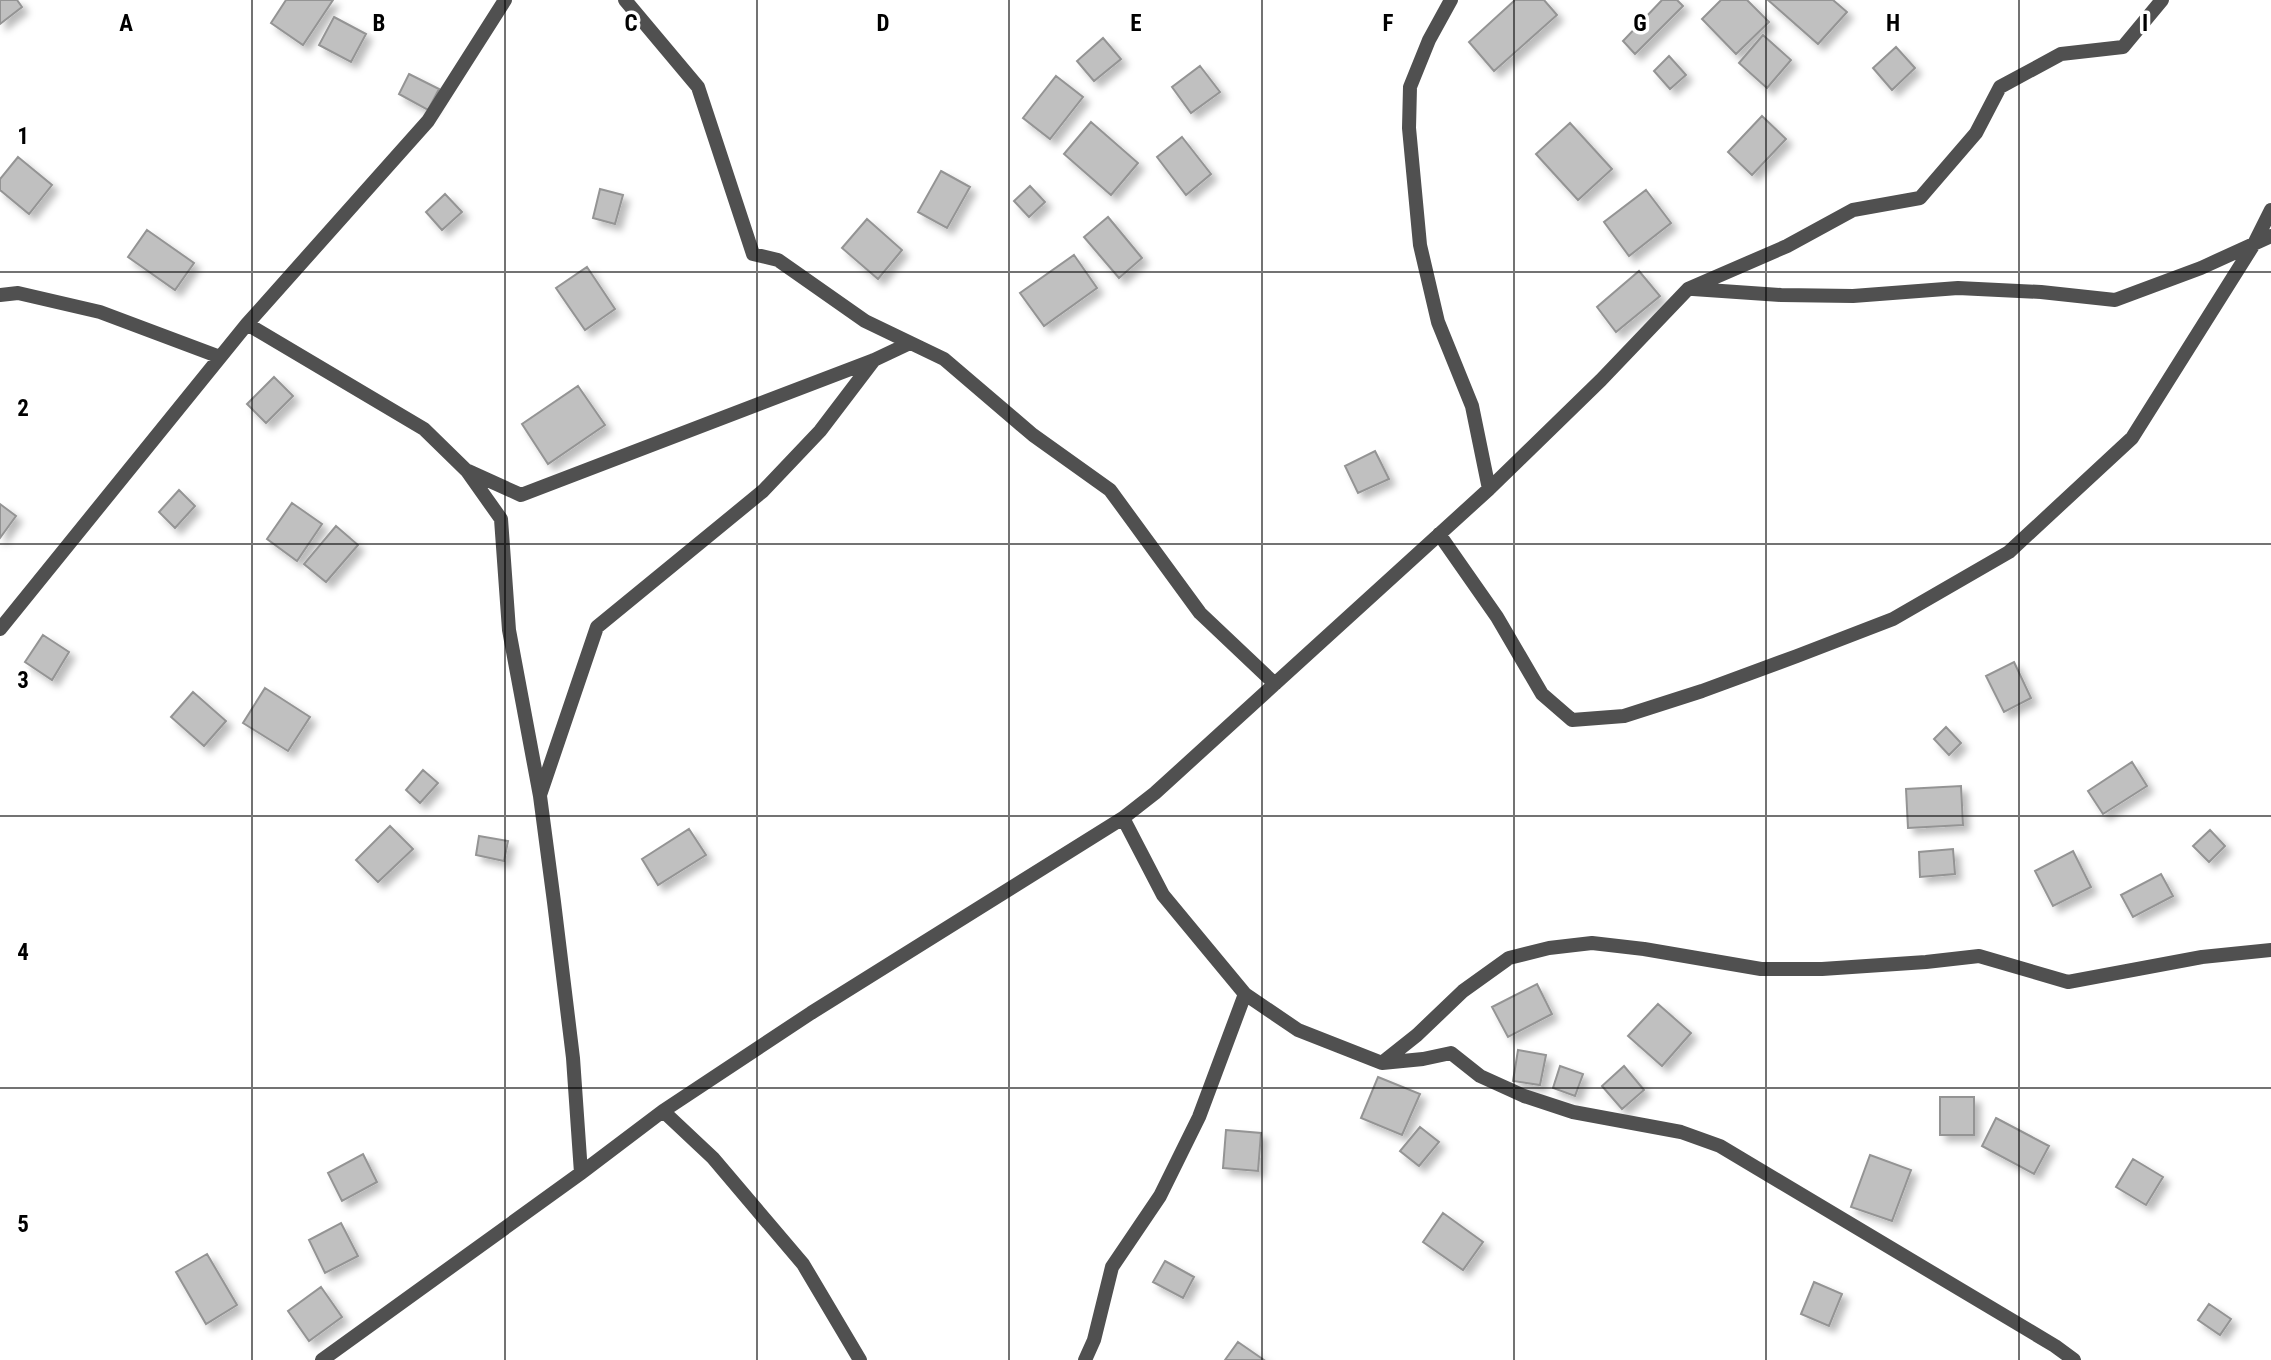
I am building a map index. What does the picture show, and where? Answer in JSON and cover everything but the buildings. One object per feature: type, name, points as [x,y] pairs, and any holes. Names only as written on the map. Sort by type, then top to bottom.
[{"type":"street","points":[[0,629],[247,324],[428,121],[505,0]]},
{"type":"street","points":[[625,0],[698,86],[753,254],[778,260],[864,321],[944,359],[1033,435],[1110,491],[1200,613],[1275,684]]},
{"type":"street","points":[[1451,0],[1429,40],[1410,87],[1409,128],[1420,244],[1438,322],[1472,406],[1489,489]]},
{"type":"street","points":[[323,1360],[663,1111],[811,1013],[1123,818],[1155,793],[1489,489],[1601,380],[1688,289],[1787,246],[1853,210],[1920,198],[1976,133],[2000,87],[2061,54],[2123,47],[2162,0]]},
{"type":"street","points":[[1439,534],[1497,617],[1542,694],[1573,720],[1624,716],[1702,691],[1893,619],[2009,552],[2132,438],[2254,244],[2271,210]]},
{"type":"street","points":[[1688,289],[1853,296],[1958,288],[2041,292],[2115,300],[2201,268],[2271,236]]},
{"type":"street","points":[[0,295],[18,293],[100,312],[220,357]]},
{"type":"street","points":[[247,324],[424,429],[467,471],[501,519],[509,630],[540,796],[573,1058],[581,1173]]},
{"type":"street","points":[[467,471],[521,495],[874,360],[910,343]]},
{"type":"street","points":[[540,796],[597,627],[764,491],[820,431],[874,360]]},
{"type":"street","points":[[1123,818],[1163,895],[1245,994],[1298,1030],[1382,1063],[1451,1053],[1480,1076],[1524,1097],[1573,1112],[1681,1132],[1720,1146],[1904,1254],[2074,1360]]},
{"type":"street","points":[[1382,1063],[1417,1035],[1463,991],[1508,958],[1549,948],[1592,943],[1761,969],[1822,970],[1979,956],[2068,982],[2202,957],[2271,950]]},
{"type":"street","points":[[1086,1360],[1094,1340],[1112,1267],[1160,1196],[1199,1117],[1245,994]]},
{"type":"street","points":[[663,1111],[713,1158],[803,1264],[860,1360]]}]
